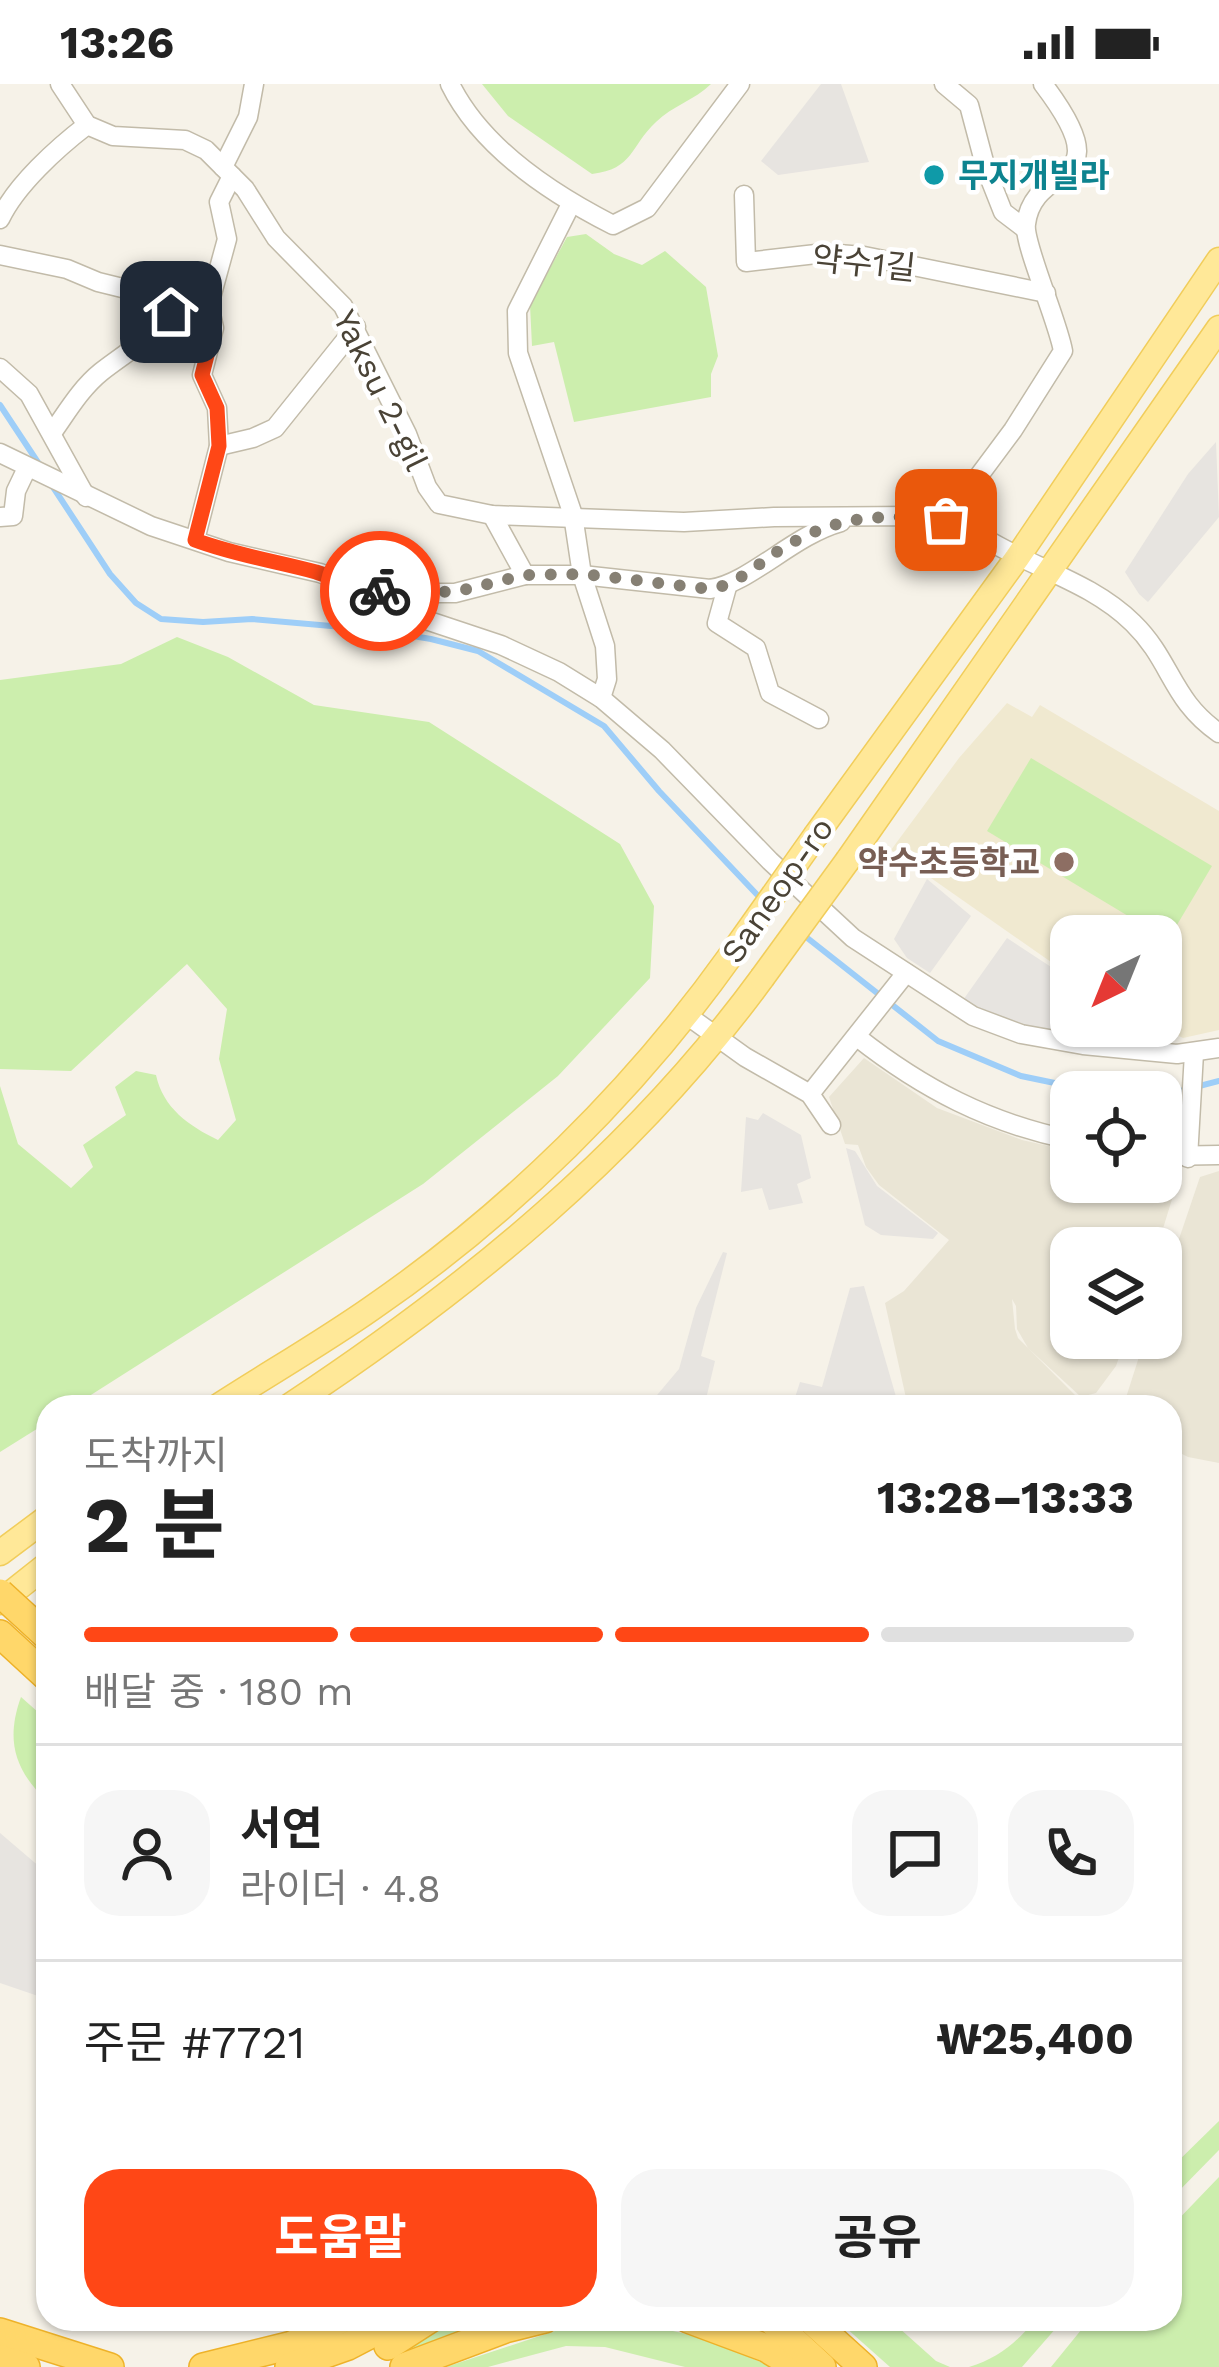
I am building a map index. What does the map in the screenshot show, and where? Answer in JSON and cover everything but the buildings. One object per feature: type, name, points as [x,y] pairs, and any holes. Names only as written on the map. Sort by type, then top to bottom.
[{"type":"highway","points":[[5,1601],[36,1625]]},
{"type":"highway","points":[[0,1634],[36,1667]]},
{"type":"highway","points":[[203,2367],[292,2344],[318,2331]]},
{"type":"highway","points":[[289,2367],[377,2331]]},
{"type":"highway","points":[[341,2367],[412,2331]]},
{"type":"highway","points":[[404,2367],[501,2331]]},
{"type":"highway","points":[[720,2331],[766,2348],[797,2367]]},
{"type":"highway","points":[[783,2331],[822,2367]]},
{"type":"highway","points":[[823,2331],[863,2367]]},
{"type":"highway","points":[[0,2332],[110,2367]]},
{"type":"highway","points":[[0,2359],[26,2367]]},
{"type":"main road","name":"Saneop-ro","points":[[236,1395],[374,1307],[489,1216],[588,1126],[688,1016],[1017,558],[1219,260]]},
{"type":"main road","name":"Saneop-ro","points":[[306,1395],[396,1336],[512,1245],[628,1135],[718,1039],[1219,328]]},
{"type":"main road","points":[[0,1553],[36,1526]]},
{"type":"main road","points":[[5,1601],[36,1574]]},
{"type":"street","points":[[0,219],[43,162],[87,125],[60,84]]},
{"type":"street","points":[[195,540],[219,446],[217,408],[202,375],[214,328],[209,305],[227,239],[219,202],[248,117],[254,84]]},
{"type":"street","points":[[450,84],[498,146],[571,204],[613,225],[647,208],[740,84]]},
{"type":"street","points":[[944,84],[969,105],[1003,212],[1024,228],[1046,293]]},
{"type":"street","points":[[1024,228],[1031,207],[1046,188],[1074,166],[1077,143],[1069,118],[1042,84]]},
{"type":"street","name":"Yaksu 2-gil","points":[[87,125],[113,136],[184,140],[206,150],[276,238],[328,287],[356,327],[427,487],[440,504],[492,514],[684,523],[914,516],[956,523],[1063,351],[1058,319],[1046,293]]},
{"type":"street","name":"약수1길","points":[[744,195],[746,262],[825,253],[864,256],[1046,293]]},
{"type":"street","points":[[571,204],[518,311],[518,353],[573,515],[583,574],[605,646],[607,679],[601,698]]},
{"type":"street","points":[[0,255],[209,305]]},
{"type":"street","points":[[52,433],[99,374],[152,334],[177,299]]},
{"type":"street","points":[[219,446],[275,428],[356,327]]},
{"type":"street","points":[[0,368],[29,394],[86,497]]},
{"type":"street","points":[[0,453],[86,497],[195,540],[320,573],[362,590],[455,592],[525,575],[583,574],[727,587],[784,547],[831,524],[862,516]]},
{"type":"street","points":[[7,516],[27,468]]},
{"type":"street","points":[[492,514],[525,575]]},
{"type":"street","points":[[986,539],[1017,558],[1089,588],[1136,626],[1163,660],[1187,708],[1219,733]]},
{"type":"street","points":[[727,587],[717,623],[756,648],[770,693],[819,719]]},
{"type":"street","points":[[393,592],[420,618],[501,645],[560,672],[601,698],[710,794],[799,889],[902,979],[973,1016],[1021,1034],[1152,1052],[1219,1048]]},
{"type":"street","points":[[810,1094],[902,979]]},
{"type":"street","points":[[688,1016],[810,1094],[831,1125]]},
{"type":"street","points":[[863,1030],[906,1074],[956,1103],[1005,1124],[1050,1135]]},
{"type":"street","points":[[1188,1158],[1194,1053]]},
{"type":"street","points":[[1182,1158],[1219,1155]]},
{"type":"shaded area","points":[[821,84],[841,84],[869,162],[778,175],[761,161]]},
{"type":"shaded area","points":[[1216,442],[1219,517],[1148,602],[1125,572],[1188,474]]},
{"type":"shaded area","points":[[355,594],[389,599],[413,624],[351,613]]},
{"type":"shaded area","name":"약수초등학교","points":[[1007,703],[1032,717],[1040,705],[1219,811],[1219,1030],[1182,1038],[1182,915],[1050,915],[1050,961],[891,850],[959,758]]},
{"type":"shaded area","points":[[927,879],[971,916],[930,973],[907,958],[894,939]]},
{"type":"shaded area","points":[[1007,938],[1050,966],[1050,1031],[1004,1020],[963,1000]]},
{"type":"shaded area","points":[[864,1058],[937,1108],[1050,1146],[1050,1203],[1171,1203],[1163,1227],[1050,1227],[1050,1359],[1118,1359],[1096,1393],[1079,1395],[1028,1348],[1075,1395],[905,1395],[885,1303],[904,1291],[949,1240],[879,1185],[858,1145],[845,1144],[829,1097]],"holes":[[[1012,1299],[1017,1329],[1028,1348],[1015,1329]]]},
{"type":"shaded area","points":[[763,1113],[801,1135],[811,1178],[797,1184],[803,1203],[769,1210],[762,1188],[741,1192],[746,1117],[758,1120]]},
{"type":"shaded area","points":[[846,1148],[855,1151],[877,1186],[938,1233],[933,1239],[881,1235],[865,1225]]},
{"type":"shaded area","points":[[1219,1171],[1219,1463],[1182,1454],[1182,1395],[1127,1395],[1138,1359],[1182,1359],[1182,1230],[1200,1177]]},
{"type":"shaded area","points":[[723,1252],[727,1253],[701,1356],[715,1361],[707,1395],[657,1395],[679,1369],[696,1308]]},
{"type":"shaded area","points":[[864,1286],[896,1395],[796,1395],[800,1382],[822,1387],[850,1288]]},
{"type":"shaded area","points":[[0,1833],[36,1864],[36,1995],[0,1983]]},
{"type":"green space","points":[[482,84],[711,84],[656,122],[624,162],[592,174],[508,116]]},
{"type":"green space","points":[[586,234],[614,254],[642,265],[665,251],[706,287],[718,356],[711,374],[711,397],[574,422],[554,342],[532,346],[530,305],[567,237]]},
{"type":"green space","points":[[177,637],[228,657],[314,705],[429,722],[620,844],[654,906],[650,978],[558,1076],[423,1184],[91,1395],[36,1395],[36,1430],[0,1452],[0,1086],[18,1144],[71,1188],[93,1167],[83,1145],[126,1115],[115,1087],[136,1071],[156,1075],[179,1115],[218,1140],[236,1120],[219,1059],[227,1009],[187,964],[71,1071],[0,1069],[0,680],[121,664]]},
{"type":"green space","points":[[1031,758],[1212,866],[1182,916],[1126,915],[987,831]]},
{"type":"green space","points":[[21,1697],[36,1710],[36,1788],[16,1754]]},
{"type":"green space","points":[[1219,2121],[1219,2150],[1182,2188],[1182,2157]]},
{"type":"green space","points":[[1219,2177],[1219,2367],[1051,2367],[1080,2331],[1182,2331],[1182,2216]]},
{"type":"green space","points":[[432,2331],[477,2331],[402,2358],[400,2352]]},
{"type":"green space","points":[[555,2331],[673,2331],[705,2338],[772,2367],[685,2367],[605,2347],[566,2346],[488,2367],[446,2367]]},
{"type":"green space","points":[[850,2331],[902,2331],[936,2361],[950,2367],[890,2367]]},
{"type":"green space","points":[[1054,2331],[1022,2367],[969,2367],[1006,2349],[1021,2335]]},
{"type":"waterway","points":[[0,405],[41,467]]},
{"type":"waterway","points":[[51,484],[110,574],[136,603],[161,619],[252,619],[377,630],[478,651],[604,726],[764,902]]},
{"type":"waterway","points":[[801,933],[938,1041],[1021,1076],[1050,1082]]},
{"type":"waterway","points":[[1182,1091],[1219,1081]]},
{"type":"way so far","points":[[380,591],[455,592],[525,575],[583,574],[727,587],[784,547],[831,524],[862,516],[946,520]]},
{"type":"place","name":"무지개빌라","points":[[934,175]]},
{"type":"place","name":"약수초등학교","points":[[1064,862]]},
{"type":"route","points":[[171,312],[177,299],[209,305],[213,315],[202,375],[217,408],[219,446],[195,540],[320,573],[362,590],[380,591]]}]
